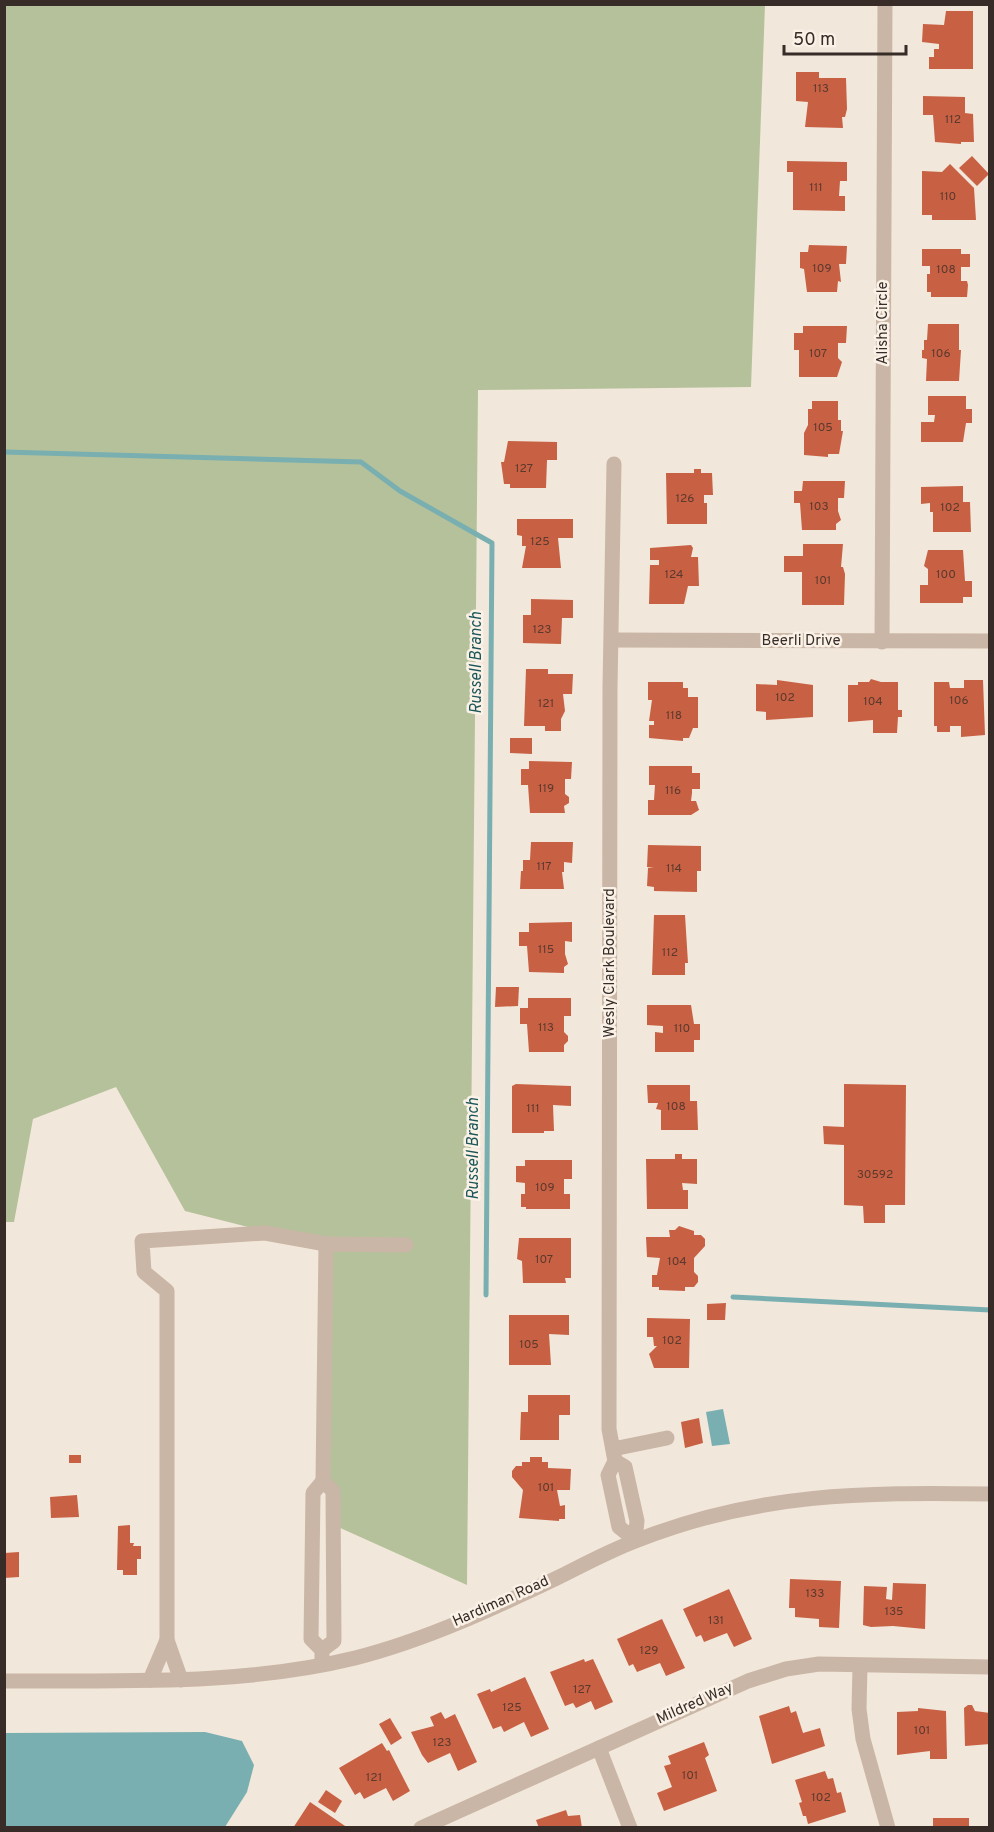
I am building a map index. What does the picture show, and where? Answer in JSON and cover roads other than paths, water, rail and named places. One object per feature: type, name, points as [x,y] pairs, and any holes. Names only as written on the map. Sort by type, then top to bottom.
[{"type":"street","name":"Alisha Circle","points":[[882,642],[885,4]]},
{"type":"street","name":"Wesly Clark Boulevard","points":[[614,465],[609,1429],[614,1455],[608,1475],[619,1527],[635,1540]]},
{"type":"street","name":"Beerli Drive","points":[[612,640],[990,641]]},
{"type":"street","points":[[181,1680],[167,1640],[167,1292],[144,1272],[142,1241],[265,1233],[326,1244],[406,1245]]},
{"type":"street","points":[[323,1481],[333,1491],[334,1641],[322,1657],[311,1639],[311,1628],[313,1493],[323,1481],[326,1244]]},
{"type":"street","points":[[614,1455],[666,1438]]},
{"type":"street","name":"Hardiman Road","points":[[4,1681],[181,1680],[278,1673],[322,1657],[355,1658],[405,1643],[502,1604],[635,1540],[735,1509],[801,1498],[901,1493],[990,1494]]},
{"type":"street","points":[[150,1680],[167,1640]]},
{"type":"street","name":"Mildred Way","points":[[421,1827],[748,1681],[786,1669],[819,1664],[990,1667]]},
{"type":"street","points":[[860,1666],[859,1709],[863,1739],[888,1827]]},
{"type":"street","points":[[599,1748],[630,1827]]},
{"type":"water","points":[[723,1409],[730,1444],[712,1446],[706,1412]]},
{"type":"water","points":[[205,1732],[242,1741],[254,1765],[247,1792],[225,1827],[5,1827],[5,1733]]},
{"type":"waterway","name":"Russell Branch","points":[[4,452],[361,462],[400,491],[492,543],[486,1295]]},
{"type":"waterway","name":"Russell Branch","points":[[733,1297],[990,1310]]}]
